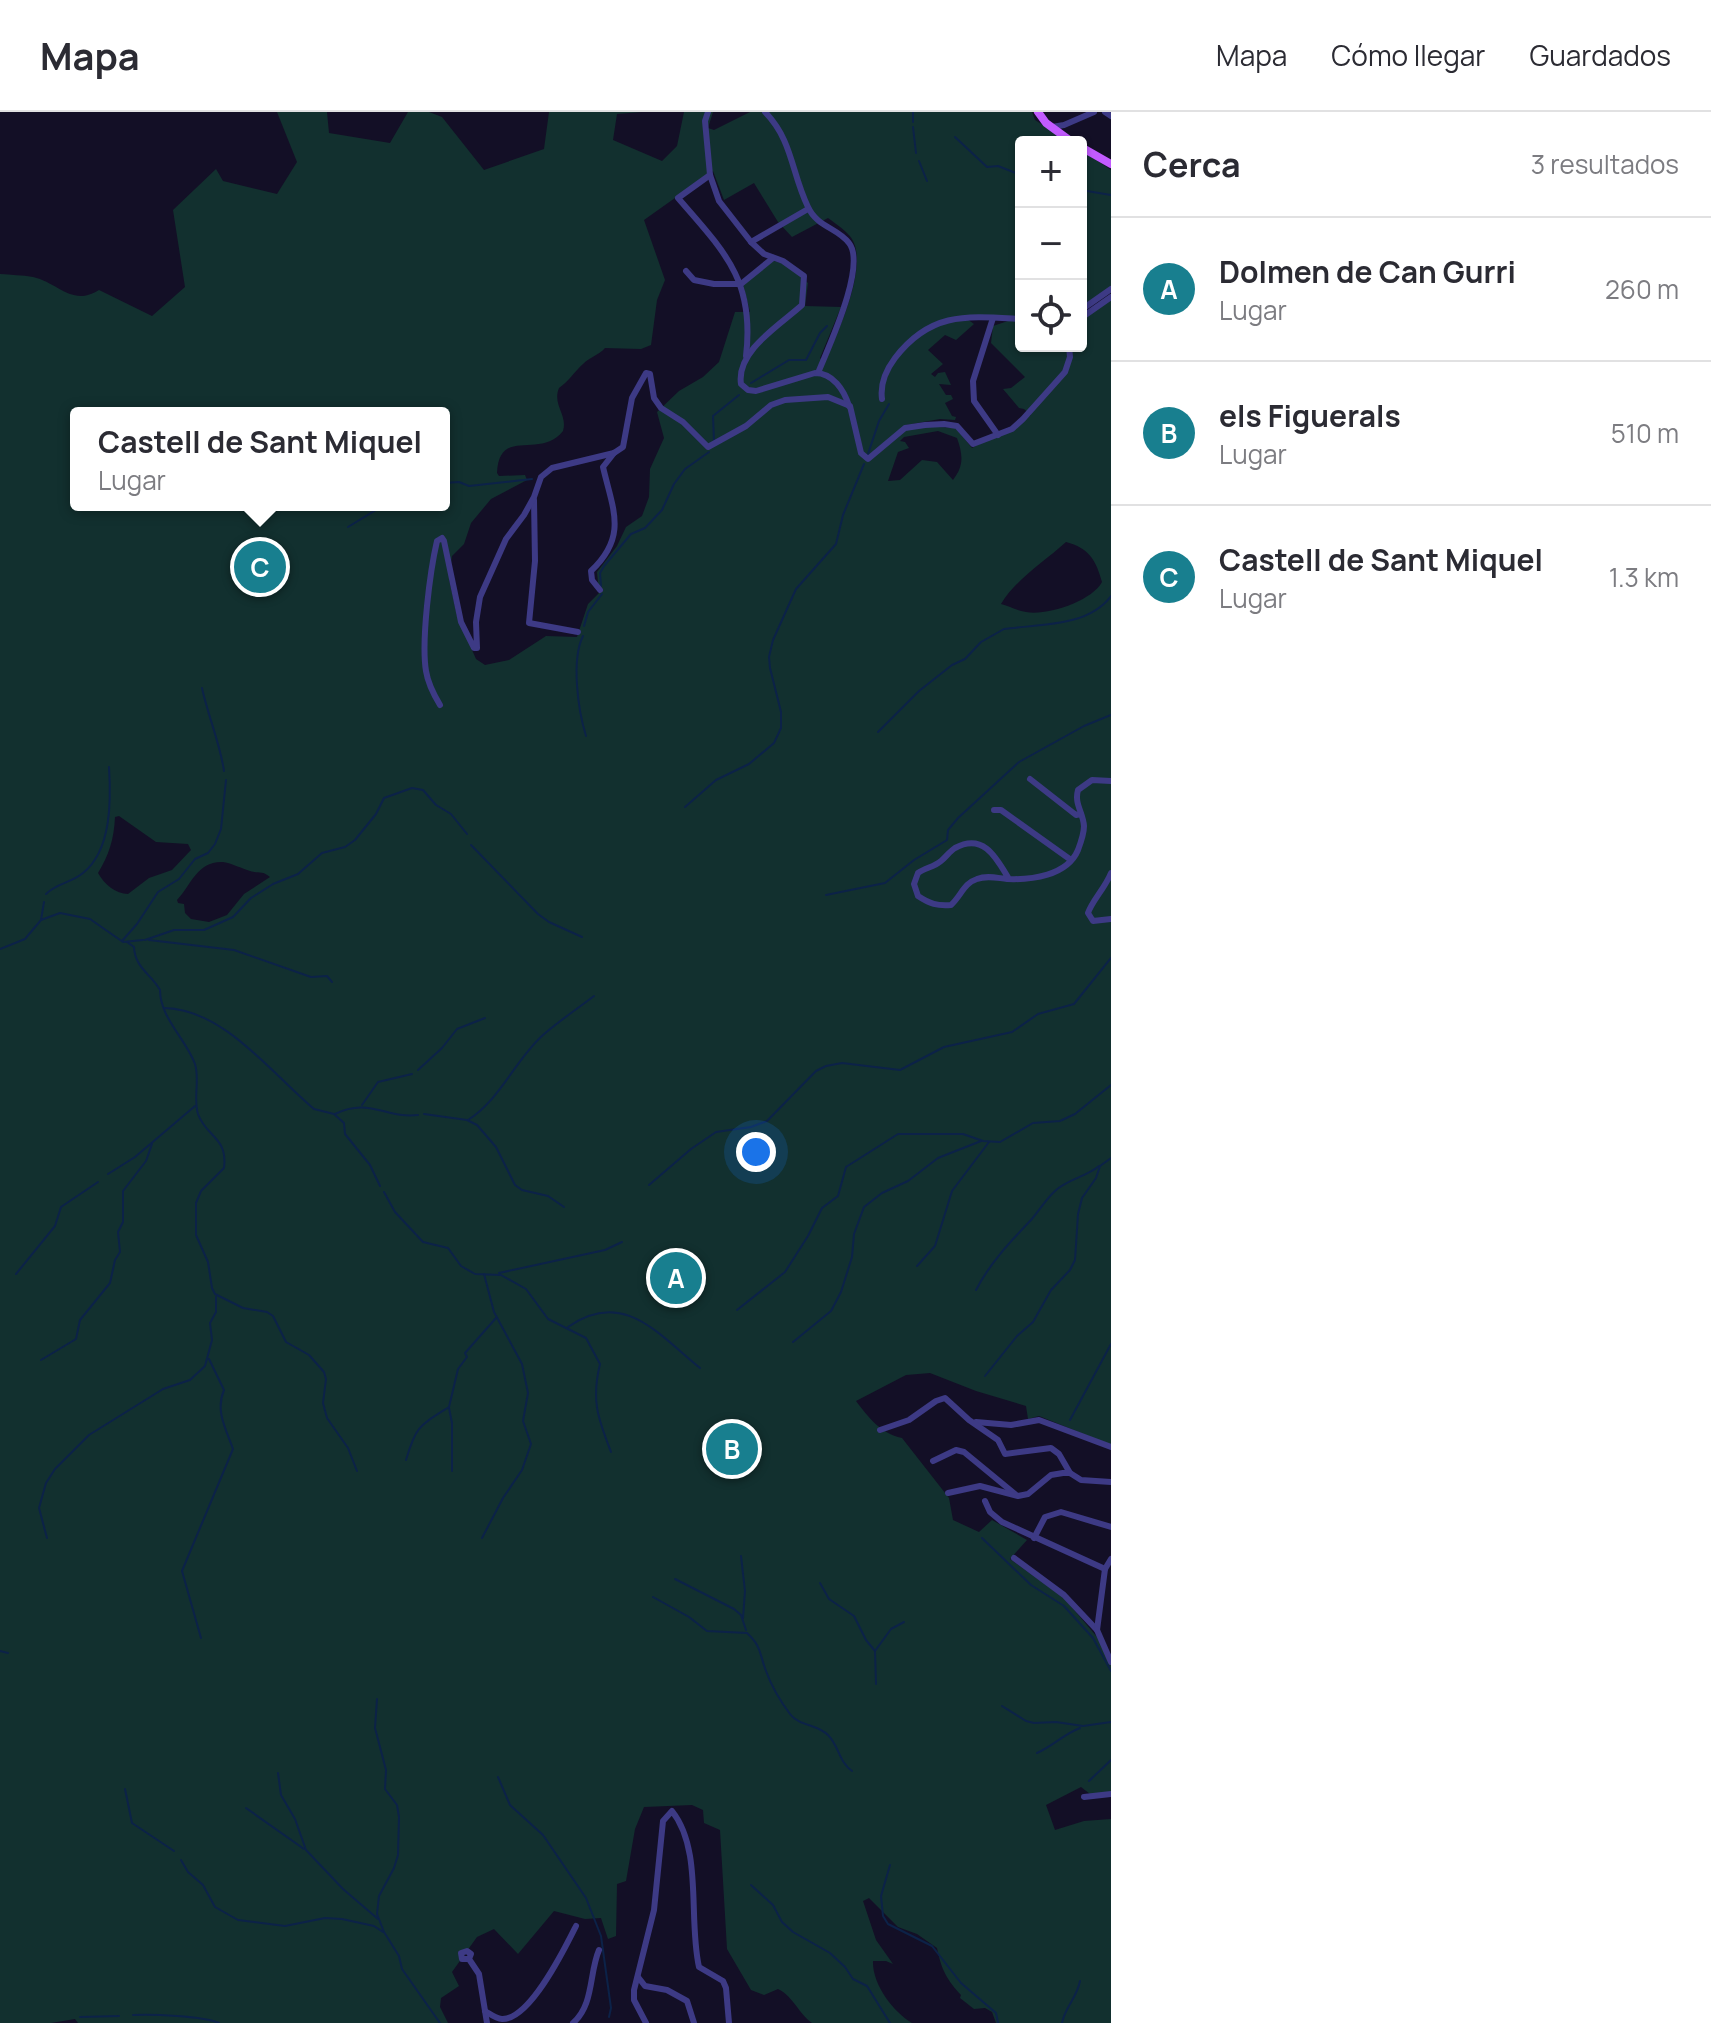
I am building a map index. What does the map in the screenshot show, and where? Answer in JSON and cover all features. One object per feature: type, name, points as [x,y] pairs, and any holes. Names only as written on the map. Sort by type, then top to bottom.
[{"type":"main road","points":[[1038,112],[1051,128],[1065,136]]},
{"type":"main road","points":[[1087,147],[1111,160]]},
{"type":"street","points":[[708,112],[705,121],[710,175],[719,201],[764,254],[795,268],[804,276],[802,305],[746,356]]},
{"type":"street","points":[[765,112],[780,128],[808,209],[819,224],[848,240],[854,250],[846,303],[818,373]]},
{"type":"street","points":[[1051,128],[1094,112]]},
{"type":"street","points":[[1105,112],[1111,116]]},
{"type":"street","points":[[1068,136],[1066,132],[1070,123]]},
{"type":"street","points":[[710,175],[678,198],[730,263],[741,284],[748,312],[741,384],[748,390],[756,391],[818,373],[837,382],[850,406],[861,453],[868,459],[905,428],[944,424],[957,426],[973,444],[1012,429],[1065,372],[1070,352]]},
{"type":"street","points":[[751,242],[808,209]]},
{"type":"street","points":[[686,271],[694,280],[741,284],[773,258]]},
{"type":"street","points":[[1087,306],[1111,289]]},
{"type":"street","points":[[1087,314],[1111,297]]},
{"type":"street","points":[[882,399],[881,391],[888,368],[905,345],[929,324],[964,316],[1015,319]]},
{"type":"street","points":[[993,318],[973,381],[974,401],[998,435]]},
{"type":"street","points":[[600,590],[592,580],[591,571],[611,549],[614,528],[612,496],[603,467],[623,447],[632,398],[646,373],[650,374],[654,398],[661,408],[683,422],[708,447],[746,426],[771,405],[785,400],[828,397],[850,406]]},
{"type":"street","points":[[440,705],[428,682],[425,667],[437,541],[442,538],[444,541],[461,622],[474,648],[477,648],[476,622],[480,597],[506,539],[534,497],[541,477],[552,468],[614,453]]},
{"type":"street","points":[[534,497],[535,561],[529,623],[578,632]]},
{"type":"street","points":[[1030,779],[1076,815],[1081,814]]},
{"type":"street","points":[[1009,879],[993,853],[976,844],[953,849],[939,863],[918,873],[914,884],[918,896],[941,906],[951,905],[966,885],[977,878],[991,876],[1009,879],[1037,877],[1053,872],[1076,854],[1084,831],[1076,799],[1081,786],[1096,780],[1111,781]]},
{"type":"street","points":[[994,810],[1001,810],[1071,860]]},
{"type":"street","points":[[1111,873],[1103,891],[1088,911],[1093,921],[1111,919]]},
{"type":"street","points":[[880,1430],[909,1420],[942,1398],[952,1402],[972,1422],[998,1440],[1005,1454],[1051,1448],[1059,1454],[1070,1473],[1081,1480],[1111,1482]]},
{"type":"street","points":[[972,1422],[1007,1425],[1039,1420],[1111,1447]]},
{"type":"street","points":[[933,1461],[956,1450],[964,1452],[1018,1496]]},
{"type":"street","points":[[948,1493],[980,1486],[1018,1496],[1028,1494],[1051,1475],[1070,1473]]},
{"type":"street","points":[[985,1501],[990,1512],[1002,1522],[1105,1569]]},
{"type":"street","points":[[1034,1538],[1045,1517],[1061,1512],[1111,1527]]},
{"type":"street","points":[[1014,1558],[1064,1595],[1097,1630],[1111,1662]]},
{"type":"street","points":[[1097,1630],[1105,1569],[1111,1559]]},
{"type":"street","points":[[1084,1797],[1111,1794]]},
{"type":"street","points":[[646,2023],[634,2000],[654,1910],[663,1821],[672,1811],[680,1821],[690,1849],[694,1945],[699,1967],[723,1981],[729,2023]]},
{"type":"street","points":[[485,2011],[502,2019],[510,2018],[517,2012],[551,1976],[576,1926]]},
{"type":"street","points":[[573,2023],[587,2002],[593,1964],[599,1950]]},
{"type":"street","points":[[469,1959],[479,1974],[487,2023]]},
{"type":"street","points":[[638,1977],[645,1986],[667,1990],[687,2001],[694,2023]]},
{"type":"green space","points":[[277,112],[327,112],[329,133],[390,143],[408,112],[429,112],[442,117],[484,170],[544,149],[549,112],[642,112],[617,114],[613,140],[662,161],[677,146],[684,112],[713,112],[708,128],[714,130],[750,112],[1032,112],[1035,120],[1060,136],[1015,136],[1015,317],[967,319],[974,324],[956,340],[945,335],[928,350],[943,364],[931,374],[935,377],[945,372],[951,385],[939,384],[946,395],[951,395],[953,399],[945,403],[952,416],[956,417],[955,420],[940,419],[906,425],[956,428],[972,448],[1031,415],[1019,408],[1003,389],[1011,388],[1025,377],[991,343],[993,326],[1015,321],[1015,352],[1087,352],[1087,316],[1111,298],[1111,1445],[1039,1416],[1028,1419],[1026,1406],[930,1373],[906,1375],[856,1401],[881,1429],[902,1438],[949,1498],[953,1520],[979,1532],[992,1520],[1027,1540],[1010,1559],[1064,1598],[1097,1637],[1111,1664],[1111,1792],[1090,1794],[1081,1787],[1046,1805],[1055,1830],[1084,1821],[1111,1819],[1111,2023],[996,2023],[992,2012],[985,2008],[974,2009],[960,1998],[961,1995],[948,1979],[937,1948],[917,1934],[898,1927],[869,1898],[863,1901],[876,1940],[893,1964],[873,1961],[876,1979],[891,2005],[912,2023],[812,2023],[778,1989],[764,1995],[751,1990],[727,1949],[720,1830],[704,1823],[703,1810],[692,1805],[644,1807],[635,1829],[626,1881],[617,1884],[616,1936],[608,1939],[601,1918],[585,1919],[554,1911],[518,1954],[494,1929],[477,1937],[452,1972],[459,1986],[441,1998],[440,2007],[448,2023],[78,2023],[75,2019],[51,2023],[0,2023],[0,274],[33,277],[73,295],[89,295],[99,290],[152,316],[185,287],[173,210],[216,169],[223,181],[277,194],[297,162]],"holes":[[[713,171],[724,200],[754,183],[778,222],[792,237],[828,218],[852,239],[857,266],[854,283],[825,362],[820,358],[841,307],[805,306],[808,283],[787,265],[771,260],[743,284],[750,312],[735,312],[719,362],[703,377],[679,391],[657,412],[664,438],[650,469],[649,497],[642,516],[626,527],[617,546],[597,572],[599,593],[588,604],[577,637],[546,636],[509,660],[485,665],[476,659],[457,616],[449,579],[452,556],[464,544],[471,523],[491,499],[527,480],[525,475],[499,476],[499,459],[513,447],[543,443],[563,431],[564,420],[557,394],[559,388],[586,362],[605,348],[641,349],[651,345],[657,300],[665,280],[644,220]],[[938,431],[957,438],[961,460],[953,480],[937,462],[922,460],[900,480],[888,481],[898,452],[909,448],[900,441],[904,437]],[[1066,542],[1086,551],[1094,561],[1102,582],[1097,589],[1068,606],[1045,612],[1026,612],[1001,604],[1022,579]],[[119,816],[156,842],[188,844],[191,850],[172,870],[149,878],[128,894],[119,892],[98,873],[110,846],[115,817]],[[223,862],[270,877],[244,894],[227,915],[209,922],[191,919],[185,913],[184,904],[177,900],[201,869]]]},
{"type":"green space","points":[[1087,154],[1111,170],[1111,288],[1087,305]]},
{"type":"waterway","points":[[913,112],[913,122]]},
{"type":"waterway","points":[[913,127],[916,153]]},
{"type":"waterway","points":[[955,137],[987,167],[998,166],[1015,173]]},
{"type":"waterway","points":[[919,161],[927,181]]},
{"type":"waterway","points":[[1087,191],[1111,195]]},
{"type":"waterway","points":[[751,383],[789,360],[806,360],[827,326]]},
{"type":"waterway","points":[[714,441],[713,416],[739,395]]},
{"type":"waterway","points":[[868,454],[879,421],[889,404]]},
{"type":"waterway","points":[[601,586],[600,573],[604,566],[631,534],[645,528],[662,510],[685,469],[709,452]]},
{"type":"waterway","points":[[685,807],[716,780],[749,764],[774,743],[781,728],[781,712],[770,668],[773,640],[796,589],[836,544],[843,515],[864,464]]},
{"type":"waterway","points":[[450,483],[469,486],[532,479]]},
{"type":"waterway","points":[[348,527],[374,511]]},
{"type":"waterway","points":[[584,626],[588,612],[602,594]]},
{"type":"waterway","points":[[878,732],[919,691],[952,665],[965,659],[981,642],[1004,629],[1077,619],[1090,614],[1111,596]]},
{"type":"waterway","points":[[583,636],[577,671],[578,699],[586,736]]},
{"type":"waterway","points":[[202,688],[224,771]]},
{"type":"waterway","points":[[826,895],[885,883],[947,840],[948,830],[958,818],[1019,762],[1084,726],[1111,715]]},
{"type":"waterway","points":[[46,894],[83,873],[100,851],[108,823],[109,767]]},
{"type":"waterway","points":[[122,941],[158,892],[179,879],[195,859],[208,853],[215,844],[221,829],[226,780]]},
{"type":"waterway","points":[[145,940],[174,930],[204,930],[233,917],[251,898],[273,884],[298,874],[322,853],[345,847],[355,840],[376,814],[384,798],[412,788],[423,790],[436,805],[451,814],[467,834]]},
{"type":"waterway","points":[[471,845],[538,914],[582,937]]},
{"type":"waterway","points":[[41,920],[44,902]]},
{"type":"waterway","points":[[0,949],[25,939],[41,920],[60,913],[90,919],[123,942],[143,940]]},
{"type":"waterway","points":[[149,940],[234,950],[311,977],[327,976],[332,982]]},
{"type":"waterway","points":[[127,942],[134,947],[140,966],[160,990],[164,1010],[191,1055],[196,1070],[198,1114],[223,1150],[224,1168],[201,1191],[196,1203],[196,1235],[208,1262],[212,1288],[215,1294],[243,1308],[273,1316],[286,1342],[309,1355],[324,1372],[323,1403],[327,1418],[348,1448],[357,1471]]},
{"type":"waterway","points":[[649,1185],[716,1132],[751,1127],[767,1121],[816,1071],[826,1066],[842,1063],[900,1070],[944,1047],[1012,1032],[1038,1014],[1074,1004],[1111,958]]},
{"type":"waterway","points":[[468,1120],[489,1102],[543,1035],[594,996]]},
{"type":"waterway","points":[[164,1008],[186,1011],[207,1019],[245,1045],[314,1109],[334,1114],[344,1123],[345,1134],[370,1165],[380,1186]]},
{"type":"waterway","points":[[418,1070],[457,1029],[485,1018]]},
{"type":"waterway","points":[[362,1105],[378,1082],[412,1074]]},
{"type":"waterway","points":[[737,1310],[785,1272],[822,1208],[838,1196],[846,1167],[898,1134],[963,1134],[983,1141],[1000,1142],[1033,1123],[1060,1121],[1075,1114],[1111,1085]]},
{"type":"waterway","points":[[108,1174],[135,1157],[195,1106]]},
{"type":"waterway","points":[[335,1114],[347,1109],[368,1108],[418,1115]]},
{"type":"waterway","points":[[424,1114],[467,1120],[477,1125],[496,1147],[515,1185],[522,1190],[548,1196],[564,1207]]},
{"type":"waterway","points":[[793,1342],[831,1311],[841,1292],[852,1257],[854,1234],[864,1207],[882,1193],[908,1181],[938,1158],[981,1141]]},
{"type":"waterway","points":[[917,1266],[935,1246],[952,1191],[989,1142]]},
{"type":"waterway","points":[[41,1360],[76,1339],[80,1320],[110,1283],[120,1252],[118,1232],[123,1222],[123,1191],[146,1161],[152,1144]]},
{"type":"waterway","points":[[985,1376],[1017,1336],[1033,1322],[1051,1290],[1070,1270],[1075,1260],[1082,1198],[1100,1166],[1111,1158]]},
{"type":"waterway","points":[[976,1290],[994,1262],[1052,1194],[1099,1166]]},
{"type":"waterway","points":[[16,1274],[55,1226],[61,1207],[98,1182]]},
{"type":"waterway","points":[[384,1192],[395,1212],[423,1242],[448,1248],[461,1266],[475,1274],[501,1275],[526,1289],[548,1319],[586,1338],[600,1364],[597,1409],[611,1452]]},
{"type":"waterway","points":[[499,1273],[605,1250],[622,1242]]},
{"type":"waterway","points":[[482,1538],[522,1470],[531,1444],[523,1421],[528,1393],[522,1364],[494,1312],[484,1274]]},
{"type":"waterway","points":[[47,1538],[39,1508],[46,1483],[55,1469],[89,1435],[163,1389],[190,1380],[205,1366],[212,1340],[210,1323],[216,1312],[216,1297]]},
{"type":"waterway","points":[[568,1327],[588,1316],[606,1312],[623,1314],[654,1330],[700,1368]]},
{"type":"waterway","points":[[406,1460],[420,1428],[449,1407],[458,1369],[467,1357],[465,1353],[496,1318]]},
{"type":"waterway","points":[[1070,1420],[1111,1344]]},
{"type":"waterway","points":[[201,1638],[182,1571],[233,1449],[221,1413],[224,1390],[209,1359]]},
{"type":"waterway","points":[[449,1408],[452,1471]]},
{"type":"waterway","points":[[982,1538],[1031,1585],[1064,1606],[1093,1638],[1111,1671]]},
{"type":"waterway","points":[[741,1556],[745,1591],[743,1618]]},
{"type":"waterway","points":[[675,1579],[734,1609],[741,1615],[746,1630]]},
{"type":"waterway","points":[[820,1583],[829,1599],[854,1616],[875,1651],[876,1684]]},
{"type":"waterway","points":[[653,1597],[707,1631],[747,1633],[758,1646],[771,1682],[790,1714],[828,1735],[852,1771]]},
{"type":"waterway","points":[[875,1651],[891,1629],[904,1622]]},
{"type":"waterway","points":[[0,1651],[8,1653]]},
{"type":"waterway","points":[[377,1699],[375,1728],[386,1770],[385,1789],[397,1805],[399,1817],[398,1855],[379,1896],[377,1914],[399,1956],[402,1969],[440,2023]]},
{"type":"waterway","points":[[1002,1706],[1034,1723],[1083,1726],[1111,1722]]},
{"type":"waterway","points":[[1037,1753],[1080,1728]]},
{"type":"waterway","points":[[1089,1781],[1111,1760]]},
{"type":"waterway","points":[[278,1773],[281,1795],[295,1819],[306,1850],[343,1889],[378,1919]]},
{"type":"waterway","points":[[498,1777],[510,1805],[543,1835],[586,1898],[601,1936],[611,2008],[609,2017]]},
{"type":"waterway","points":[[125,1789],[132,1823],[174,1851]]},
{"type":"waterway","points":[[246,1808],[304,1849]]},
{"type":"waterway","points":[[181,1860],[188,1872],[203,1885],[215,1907],[238,1920],[285,1926],[325,1918],[342,1919],[374,1926],[383,1932]]},
{"type":"waterway","points":[[890,1865],[881,1896],[883,1916],[888,1924],[932,1946],[961,1983],[996,2013],[998,2023]]},
{"type":"waterway","points":[[751,1885],[773,1905],[782,1922],[793,1932],[830,1953],[853,1979],[867,1986],[890,2023]]},
{"type":"waterway","points":[[1062,2023],[1080,1981]]},
{"type":"waterway","points":[[133,2015],[190,2017],[219,2023]]},
{"type":"waterway","points":[[80,2017],[119,2016]]},
{"type":"place","name":"Castell de Sant Miquel","points":[[260,567]]},
{"type":"place","name":"Dolmen de Can Gurri","points":[[676,1278]]},
{"type":"place","name":"els Figuerals","points":[[732,1449]]}]
